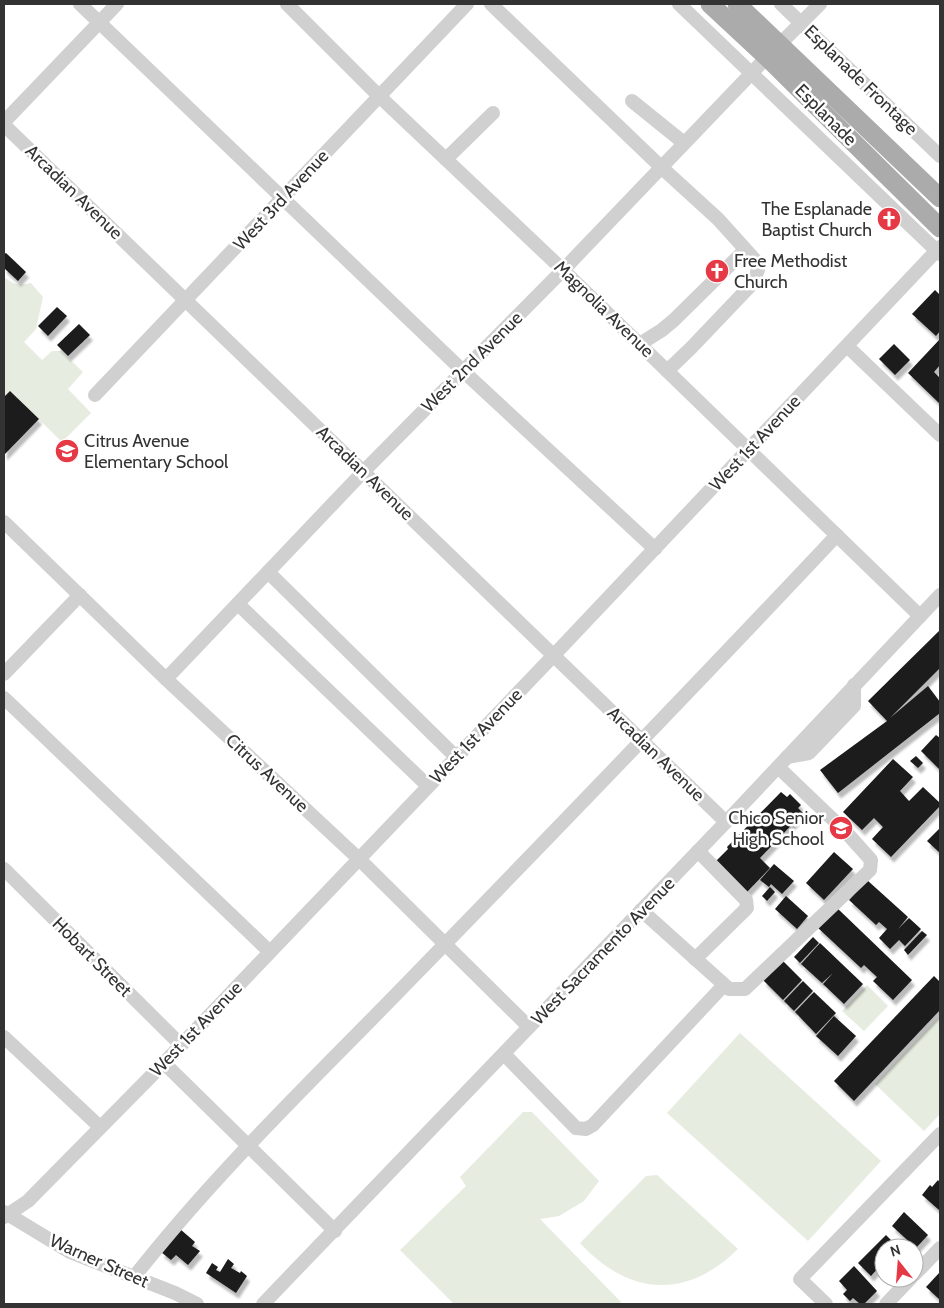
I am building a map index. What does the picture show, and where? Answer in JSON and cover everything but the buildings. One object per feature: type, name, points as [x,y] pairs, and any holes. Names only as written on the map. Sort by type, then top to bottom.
[{"type":"main road","name":"Esplanade","points":[[710,4],[772,51],[940,198]]},
{"type":"main road","name":"Esplanade","points":[[737,4],[772,51],[940,228]]},
{"type":"street","points":[[80,4],[463,371],[655,548]]},
{"type":"street","points":[[4,124],[117,4]]},
{"type":"street","name":"Magnolia Avenue","points":[[287,4],[379,96],[640,344],[920,616]]},
{"type":"street","name":"West 3rd Avenue","points":[[95,395],[467,4]]},
{"type":"street","points":[[491,4],[718,219],[755,260],[758,270],[753,283],[691,348],[667,370]]},
{"type":"street","points":[[679,4],[939,251]]},
{"type":"street","name":"Esplanade Frontage","points":[[781,4],[940,156]]},
{"type":"street","name":"West 2nd Avenue","points":[[166,679],[364,471],[563,270],[772,51],[820,4]]},
{"type":"street","points":[[632,101],[684,144]]},
{"type":"street","points":[[446,159],[493,113]]},
{"type":"street","name":"Arcadian Avenue","points":[[4,124],[726,822]]},
{"type":"street","points":[[640,344],[674,320],[745,250]]},
{"type":"street","name":"West 1st Avenue","points":[[5,1215],[28,1201],[164,1063],[939,251]]},
{"type":"street","points":[[847,346],[940,435]]},
{"type":"street","name":"Citrus Avenue","points":[[4,522],[166,679],[359,859],[529,1027]]},
{"type":"street","points":[[134,1277],[169,1232],[249,1146],[643,741],[837,535]]},
{"type":"street","points":[[268,572],[456,757]]},
{"type":"street","points":[[4,674],[80,595]]},
{"type":"street","name":"West Sacramento Avenue","points":[[263,1304],[726,822],[940,595]]},
{"type":"street","points":[[238,604],[428,786]]},
{"type":"street","points":[[4,698],[270,952]]},
{"type":"street","points":[[641,910],[727,987],[746,989],[870,870],[871,860],[782,762]]},
{"type":"street","points":[[695,959],[747,908],[746,900],[698,851]]},
{"type":"street","name":"Hobart Street","points":[[4,869],[181,1045]]},
{"type":"street","points":[[504,1054],[576,1128],[586,1129],[593,1125],[727,987]]},
{"type":"street","points":[[4,1037],[100,1127]]},
{"type":"street","points":[[164,1063],[335,1230]]},
{"type":"street","points":[[826,1304],[800,1280],[940,1134]]},
{"type":"street","name":"Warner Street","points":[[5,1215],[70,1252],[175,1293],[197,1304]]},
{"type":"street","points":[[924,1265],[940,1248]]},
{"type":"street","points":[[886,1304],[901,1288]]},
{"type":"shaded area","points":[[6,278],[18,284],[31,283],[43,297],[36,329],[24,342],[42,360],[52,351],[61,351],[83,372],[68,389],[91,413],[62,442],[10,391],[4,397],[4,281]]},
{"type":"shaded area","points":[[867,985],[888,1006],[864,1031],[842,1011]]},
{"type":"shaded area","points":[[940,1016],[940,1114],[924,1131],[875,1084]]},
{"type":"shaded area","points":[[740,1033],[881,1161],[808,1241],[667,1113]]},
{"type":"shaded area","points":[[523,1112],[532,1112],[599,1181],[584,1201],[559,1216],[540,1219],[621,1302],[619,1304],[454,1304],[400,1250],[466,1186],[460,1177]]},
{"type":"shaded area","points":[[657,1175],[738,1249],[718,1266],[698,1277],[678,1283],[658,1285],[638,1282],[618,1273],[599,1261],[580,1243],[646,1176]]},
{"type":"place","name":"The Esplanade Baptist Church","points":[[889,219]]},
{"type":"place","name":"Free Methodist Church","points":[[717,271]]},
{"type":"place","name":"Citrus Avenue Elementary School","points":[[67,451]]},
{"type":"place","name":"Chico Senior High School","points":[[841,828]]}]
